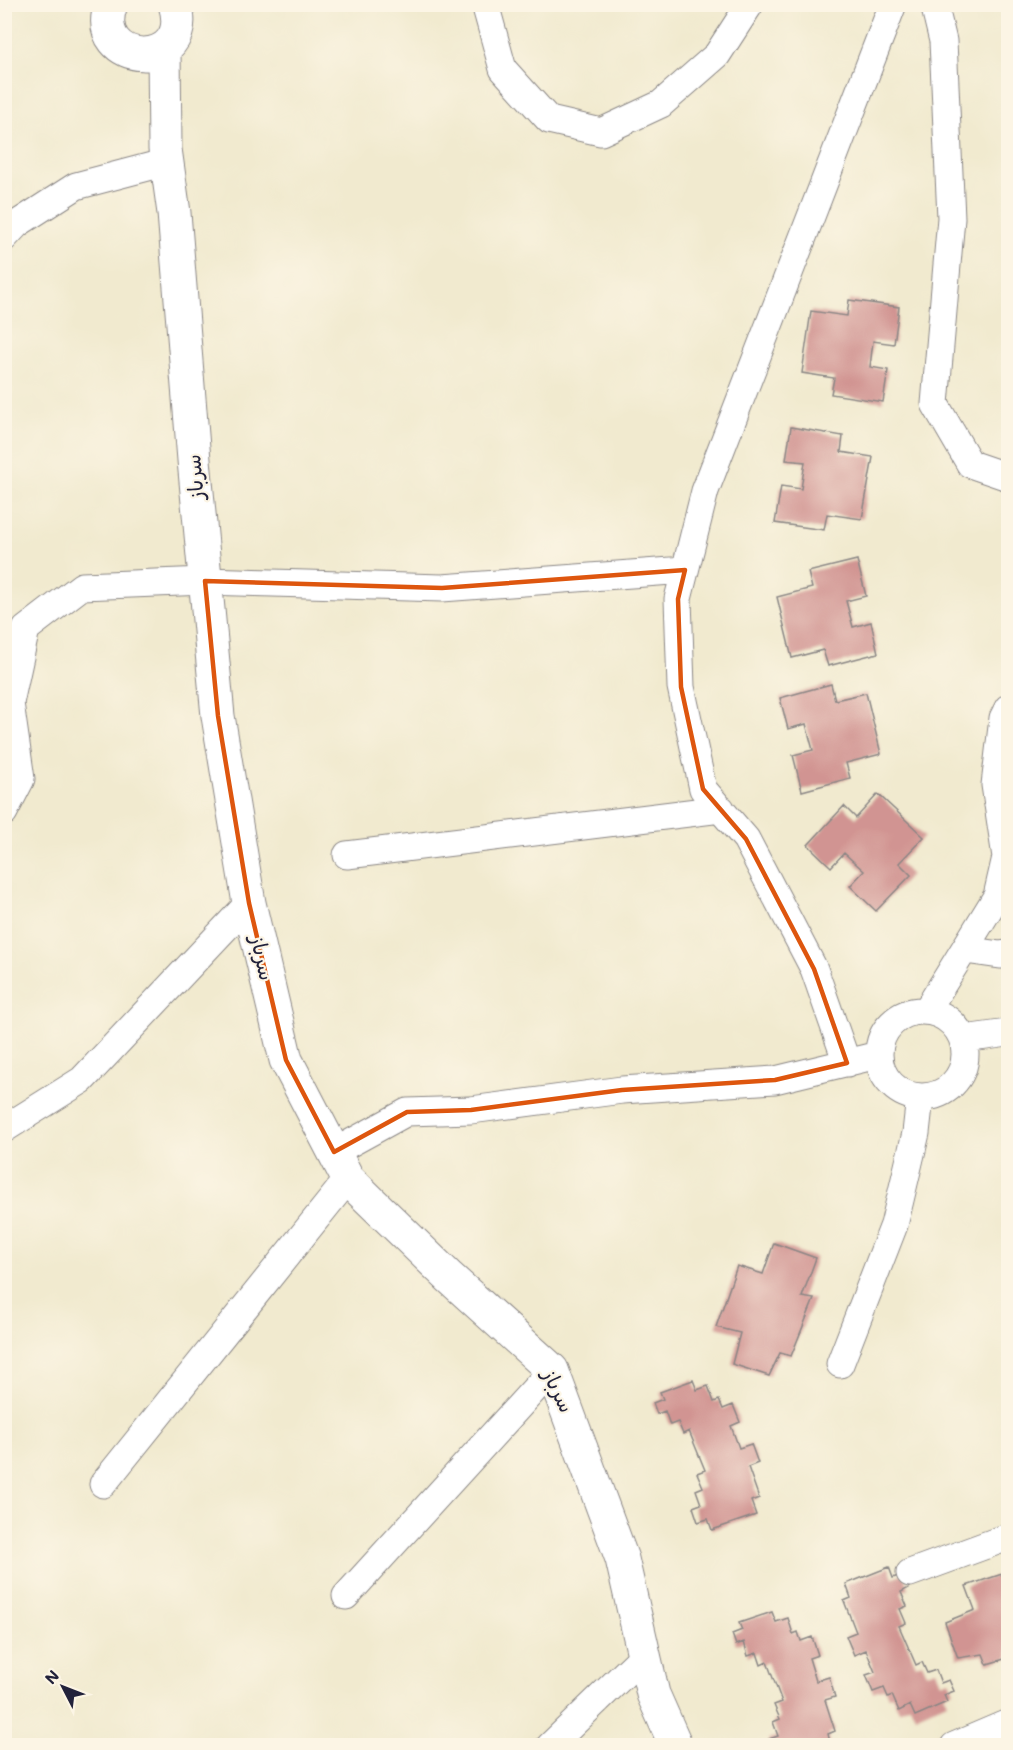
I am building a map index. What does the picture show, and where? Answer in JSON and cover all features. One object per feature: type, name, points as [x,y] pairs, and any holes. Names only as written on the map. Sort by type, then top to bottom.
[{"type":"street","points":[[111,4],[108,25],[114,42],[128,53],[147,56],[164,49],[175,36],[179,18],[175,4]]},
{"type":"street","points":[[485,4],[503,69],[549,120],[601,132],[661,104],[717,55],[750,4]]},
{"type":"street","points":[[847,1063],[814,969],[746,839],[703,789],[681,687],[678,599],[705,491],[893,4]]},
{"type":"street","points":[[934,4],[943,41],[951,218],[935,404],[970,464],[1008,477]]},
{"type":"street","name":"سرباز","points":[[164,49],[165,149],[174,213],[218,716],[249,903],[286,1060],[341,1166],[450,1277],[552,1370],[622,1559],[652,1694],[676,1746]]},
{"type":"street","points":[[4,238],[16,224],[76,186],[167,162]]},
{"type":"street","points":[[4,812],[21,779],[10,703],[26,630],[82,586],[205,580],[442,588],[685,570]]},
{"type":"street","points":[[927,1010],[1003,890],[1006,857],[995,785],[1003,718],[1008,708]]},
{"type":"street","points":[[347,855],[721,809]]},
{"type":"street","points":[[4,1129],[82,1080],[249,903]]},
{"type":"street","points":[[965,950],[1008,954]]},
{"type":"street","points":[[927,1010],[942,1014],[957,1026],[964,1039],[966,1059],[961,1073],[948,1089],[934,1095],[920,1097],[906,1094],[891,1084],[882,1071],[879,1055],[881,1040],[894,1020],[907,1013],[927,1010]]},
{"type":"street","points":[[964,1039],[1008,1033]]},
{"type":"street","points":[[104,1484],[341,1166],[407,1112],[471,1110],[622,1089],[775,1080],[879,1055]]},
{"type":"street","points":[[840,1364],[894,1225],[915,1133],[920,1097]]},
{"type":"street","points":[[346,1596],[552,1370]]},
{"type":"street","points":[[910,1573],[1008,1537]]},
{"type":"street","points":[[550,1746],[644,1655]]},
{"type":"street","points":[[954,1746],[1008,1723]]},
{"type":"highlighted area","points":[[685,570],[678,599],[681,687],[703,789],[746,839],[814,969],[847,1063],[775,1080],[622,1090],[471,1110],[407,1112],[334,1152],[286,1060],[249,903],[218,716],[205,581],[442,588]]},
{"type":"building","points":[[849,300],[899,307],[894,344],[873,341],[870,367],[888,370],[883,402],[831,394],[834,378],[802,373],[811,311],[847,316]]},
{"type":"building","points":[[791,427],[843,436],[841,452],[873,457],[862,519],[827,514],[824,530],[775,523],[781,486],[801,489],[805,462],[786,460]]},
{"type":"building","points":[[857,560],[866,596],[846,601],[853,627],[871,622],[878,653],[828,666],[823,650],[792,658],[777,597],[812,588],[808,572]]},
{"type":"building","points":[[831,684],[835,700],[866,693],[881,754],[846,763],[850,778],[802,791],[793,755],[813,750],[806,724],[788,729],[780,698]]},
{"type":"building","points":[[878,794],[924,837],[899,863],[911,875],[876,911],[850,886],[864,871],[844,853],[831,867],[808,845],[844,806],[856,818]]},
{"type":"building","points":[[774,1243],[816,1258],[802,1297],[814,1299],[791,1356],[780,1353],[769,1376],[732,1364],[740,1333],[716,1327],[737,1266],[763,1274]]},
{"type":"building","points":[[693,1380],[697,1390],[708,1386],[714,1402],[719,1400],[723,1409],[733,1405],[740,1422],[731,1426],[739,1448],[751,1444],[758,1463],[748,1467],[759,1498],[751,1501],[756,1515],[712,1530],[708,1519],[698,1522],[693,1507],[701,1504],[696,1490],[703,1487],[697,1473],[705,1470],[689,1431],[683,1434],[678,1422],[670,1425],[665,1411],[657,1414],[653,1403],[663,1399],[660,1392]]},
{"type":"building","points":[[889,1567],[893,1578],[903,1574],[909,1588],[901,1592],[907,1606],[900,1609],[906,1623],[899,1626],[916,1665],[922,1662],[927,1673],[936,1670],[941,1683],[949,1680],[954,1691],[944,1695],[947,1702],[915,1716],[910,1705],[899,1711],[892,1695],[888,1697],[884,1688],[873,1692],[866,1675],[875,1672],[866,1650],[854,1655],[846,1636],[856,1632],[844,1601],[851,1598],[846,1584]]},
{"type":"building","points":[[1008,1572],[1008,1658],[987,1664],[983,1654],[958,1658],[945,1622],[975,1610],[966,1586]]},
{"type":"building","points":[[772,1612],[776,1622],[788,1618],[793,1634],[798,1632],[801,1641],[812,1637],[818,1655],[809,1658],[816,1681],[829,1677],[835,1697],[825,1700],[835,1731],[828,1734],[831,1746],[771,1746],[769,1739],[778,1736],[773,1722],[780,1719],[774,1705],[782,1702],[767,1662],[761,1665],[757,1653],[748,1656],[744,1642],[736,1645],[732,1634],[742,1630],[739,1623]]}]
